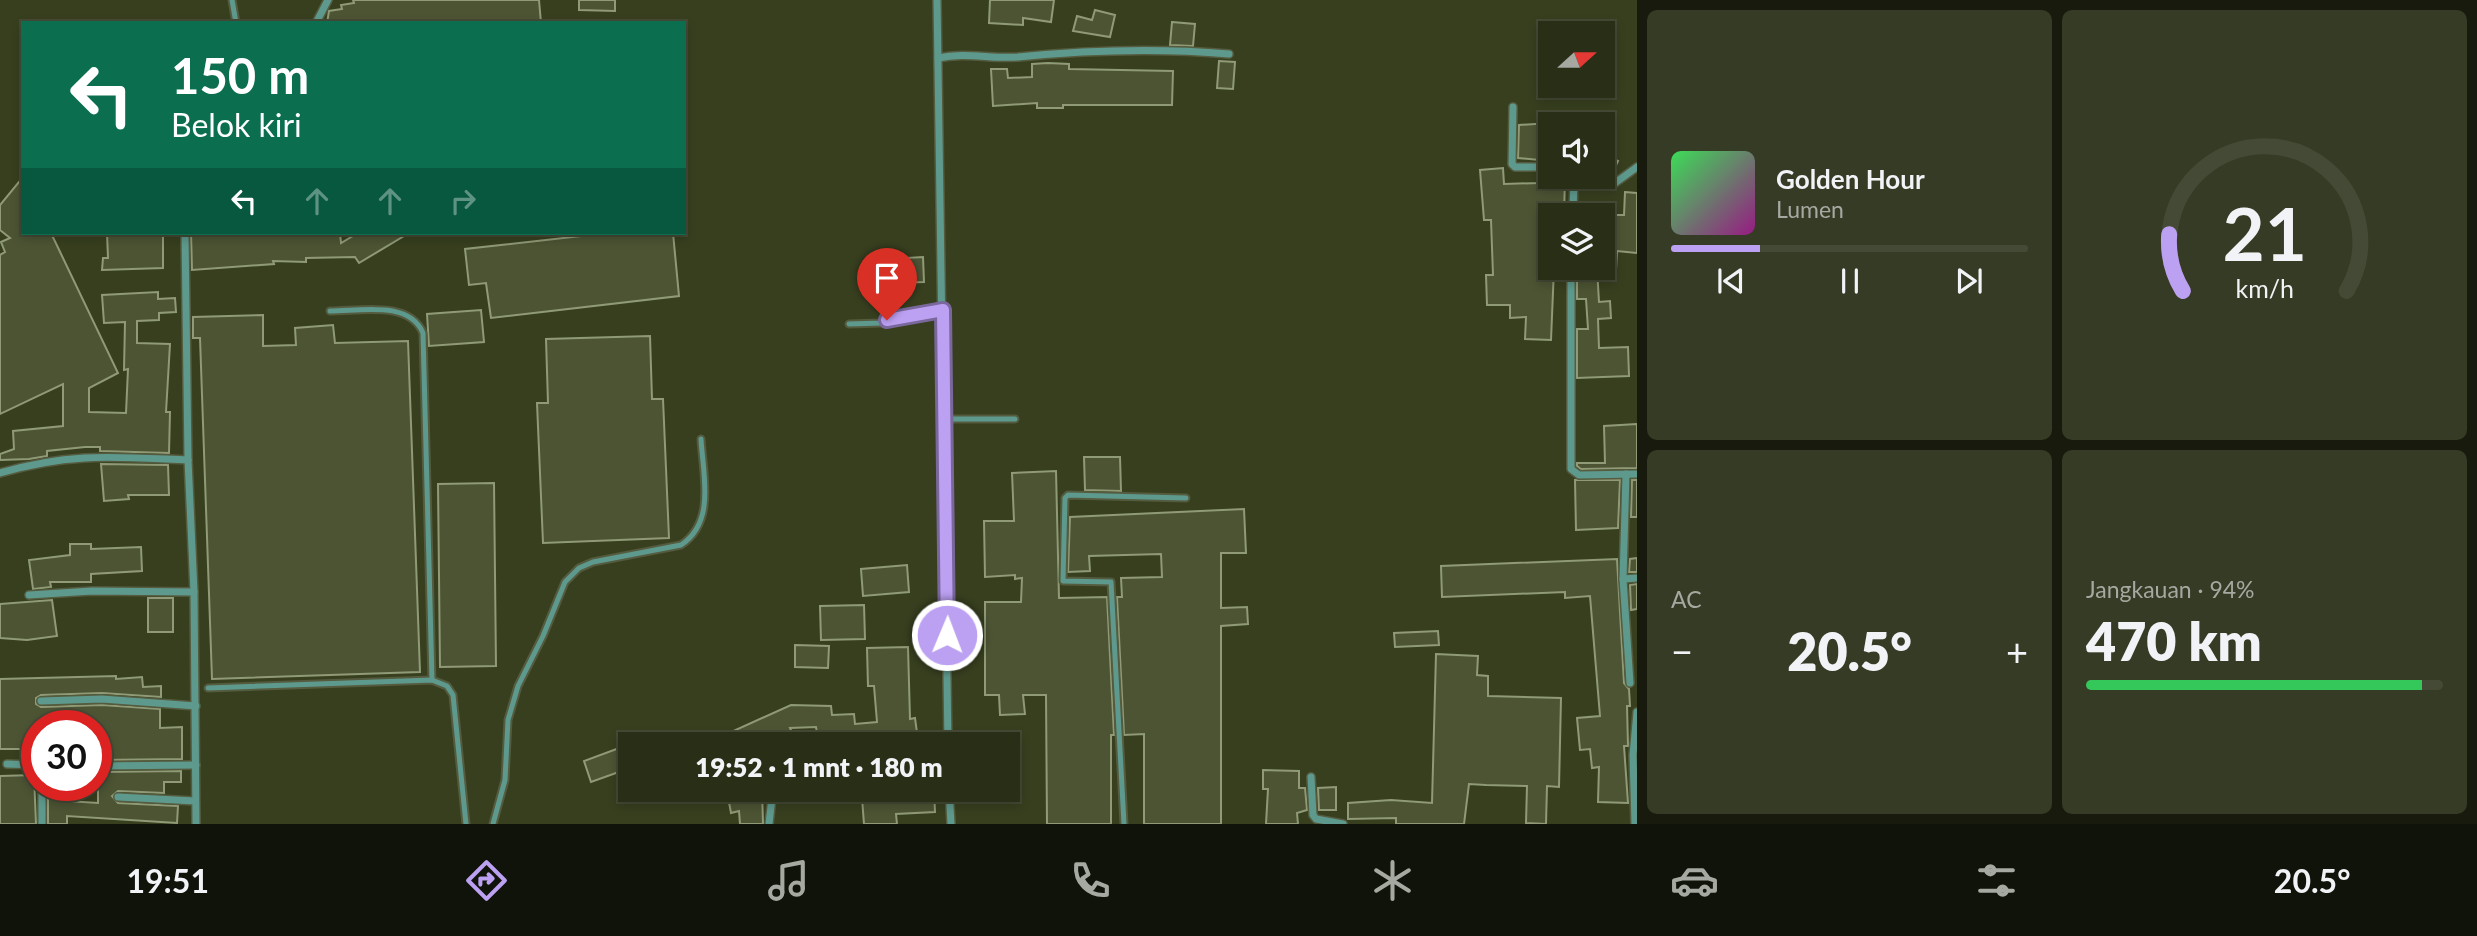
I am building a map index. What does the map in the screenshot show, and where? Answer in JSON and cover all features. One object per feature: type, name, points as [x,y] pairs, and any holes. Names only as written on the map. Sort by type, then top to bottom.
[{"type":"street","points":[[317,21],[328,0]]},
{"type":"street","points":[[937,0],[946,419],[948,732]]},
{"type":"street","points":[[938,58],[964,54],[1017,57],[1155,48],[1229,54]]},
{"type":"street","points":[[1513,107],[1511,164],[1515,167],[1538,167]]},
{"type":"street","points":[[1615,183],[1637,167]]},
{"type":"street","points":[[185,235],[188,460],[194,592],[196,824]]},
{"type":"street","points":[[1571,280],[1571,469],[1579,475],[1637,474]]},
{"type":"street","points":[[0,473],[39,462],[87,455],[188,460]]},
{"type":"street","points":[[1626,474],[1623,579],[1630,683]]},
{"type":"street","points":[[1623,579],[1637,578]]},
{"type":"street","points":[[29,595],[194,592]]},
{"type":"street","points":[[40,701],[121,700],[196,706]]},
{"type":"street","points":[[1635,824],[1633,755],[1637,712]]},
{"type":"street","points":[[7,764],[21,764]]},
{"type":"street","points":[[112,766],[196,765]]},
{"type":"street","points":[[1311,777],[1312,815],[1316,819],[1343,824]]},
{"type":"street","points":[[118,797],[195,801]]},
{"type":"street","points":[[42,801],[42,824]]},
{"type":"street","points":[[769,824],[772,802]]},
{"type":"street","points":[[950,802],[951,824]]},
{"type":"lane","points":[[232,0],[236,21]]},
{"type":"lane","points":[[849,324],[881,323],[943,310]]},
{"type":"lane","points":[[330,311],[401,311],[415,318],[423,333],[432,680]]},
{"type":"lane","points":[[946,419],[1015,419]]},
{"type":"lane","points":[[493,824],[505,780],[508,720],[518,686],[543,636],[565,582],[579,568],[593,562],[681,545],[691,539],[702,520],[705,504],[701,439]]},
{"type":"lane","points":[[1125,824],[1111,582],[1063,581],[1065,498],[1186,498]]},
{"type":"lane","points":[[208,688],[432,680],[447,686],[453,695],[466,824]]},
{"type":"building","points":[[353,0],[539,0],[541,21],[327,21],[329,11],[354,3]]},
{"type":"building","points":[[579,0],[615,0],[615,11],[579,10]]},
{"type":"building","points":[[990,0],[1054,0],[1051,22],[1023,18],[1023,25],[989,23]]},
{"type":"building","points":[[1095,10],[1115,15],[1110,37],[1073,31],[1077,16],[1092,20]]},
{"type":"building","points":[[1172,22],[1195,24],[1193,46],[1170,45]]},
{"type":"building","points":[[1219,61],[1235,62],[1233,89],[1217,88]]},
{"type":"building","points":[[1032,64],[1069,64],[1069,69],[1173,71],[1172,105],[1063,105],[1063,108],[1037,108],[1037,103],[993,106],[991,69],[1007,69],[1008,78],[1032,77]]},
{"type":"building","points":[[1538,124],[1538,160],[1518,158],[1519,125]]},
{"type":"building","points":[[1503,168],[1504,184],[1538,183],[1538,189],[1565,189],[1564,203],[1538,203],[1538,280],[1554,280],[1551,340],[1525,339],[1526,317],[1510,318],[1510,305],[1487,305],[1486,275],[1493,275],[1491,220],[1484,220],[1480,170]]},
{"type":"building","points":[[21,179],[21,235],[52,235],[118,373],[89,388],[89,412],[126,413],[128,369],[124,370],[125,322],[104,323],[102,295],[158,292],[158,299],[175,298],[176,312],[159,313],[159,320],[137,321],[137,343],[170,344],[166,412],[170,412],[169,453],[100,451],[100,447],[85,447],[47,451],[47,456],[29,459],[0,460],[0,454],[14,449],[13,431],[63,426],[63,384],[0,414],[0,255],[5,252],[1,242],[10,238],[0,230],[0,205]]},
{"type":"building","points":[[1625,192],[1637,193],[1637,253],[1617,251],[1615,270],[1615,215],[1624,215]]},
{"type":"building","points":[[107,235],[163,235],[163,268],[102,270],[103,258],[108,258]]},
{"type":"building","points":[[191,235],[340,235],[341,243],[355,235],[406,235],[359,263],[355,257],[306,258],[306,262],[273,261],[274,264],[192,270]]},
{"type":"building","points":[[590,235],[673,235],[679,296],[491,318],[486,283],[469,285],[465,249]]},
{"type":"building","points":[[923,257],[924,282],[890,283],[889,259]]},
{"type":"building","points":[[1577,280],[1598,280],[1599,302],[1610,301],[1611,318],[1598,319],[1599,348],[1628,347],[1629,376],[1577,378],[1577,329],[1588,329],[1586,299],[1577,299]]},
{"type":"building","points":[[481,310],[484,342],[429,346],[427,314]]},
{"type":"building","points":[[263,315],[263,346],[296,345],[295,328],[333,325],[335,343],[408,341],[420,672],[212,679],[200,338],[193,338],[193,317]]},
{"type":"building","points":[[650,336],[652,399],[663,399],[669,538],[543,543],[537,403],[548,403],[546,339]]},
{"type":"building","points":[[1637,424],[1637,468],[1581,469],[1577,466],[1577,463],[1605,463],[1604,426]]},
{"type":"building","points":[[1084,457],[1120,457],[1121,491],[1085,490]]},
{"type":"building","points":[[101,464],[168,465],[169,495],[128,495],[129,499],[104,501]]},
{"type":"building","points":[[1056,471],[1059,598],[1107,597],[1114,735],[1111,735],[1111,824],[1047,824],[1046,695],[1023,695],[1025,714],[1000,715],[999,695],[985,695],[985,602],[1021,602],[1022,578],[1015,579],[1015,575],[985,577],[984,521],[1014,521],[1012,473]]},
{"type":"building","points":[[1575,480],[1620,480],[1618,528],[1576,530]]},
{"type":"building","points":[[1632,480],[1637,480],[1637,517],[1631,517]]},
{"type":"building","points":[[494,483],[496,666],[440,667],[438,484]]},
{"type":"building","points":[[1244,509],[1246,553],[1221,553],[1221,608],[1247,607],[1248,624],[1221,626],[1221,824],[1144,824],[1144,734],[1124,735],[1117,597],[1122,597],[1121,578],[1162,577],[1161,554],[1089,556],[1090,571],[1068,572],[1070,517]]},
{"type":"building","points":[[70,544],[91,544],[91,549],[141,547],[142,571],[91,574],[91,582],[50,582],[51,587],[33,589],[29,560],[70,555]]},
{"type":"building","points":[[1637,558],[1637,572],[1629,572],[1630,559]]},
{"type":"building","points":[[1617,559],[1624,683],[1629,689],[1630,706],[1627,706],[1628,746],[1624,746],[1628,803],[1598,802],[1599,767],[1592,768],[1590,749],[1580,750],[1577,718],[1600,716],[1590,596],[1565,598],[1565,592],[1442,597],[1441,566]]},
{"type":"building","points":[[907,565],[909,592],[863,596],[861,569]]},
{"type":"building","points":[[1637,584],[1637,609],[1631,610],[1630,585]]},
{"type":"building","points":[[148,598],[173,598],[173,632],[148,632]]},
{"type":"building","points":[[52,600],[57,636],[27,640],[0,638],[0,604]]},
{"type":"building","points":[[864,605],[865,639],[821,640],[820,606]]},
{"type":"building","points":[[1438,631],[1439,645],[1395,647],[1394,633]]},
{"type":"building","points":[[795,645],[829,646],[828,668],[795,667]]},
{"type":"building","points":[[908,647],[910,719],[915,718],[917,732],[817,732],[816,727],[790,728],[792,732],[731,732],[791,705],[831,706],[832,715],[854,714],[855,724],[877,722],[874,686],[868,686],[867,648]]},
{"type":"building","points":[[1436,654],[1478,656],[1477,675],[1488,676],[1488,696],[1561,698],[1559,787],[1547,786],[1546,824],[1526,823],[1527,786],[1469,784],[1464,824],[1396,824],[1396,818],[1348,819],[1348,803],[1391,800],[1432,803]]},
{"type":"building","points":[[142,677],[143,687],[161,686],[161,697],[102,693],[41,695],[36,698],[36,704],[41,707],[102,705],[160,709],[160,728],[182,727],[182,759],[112,760],[112,710],[21,710],[21,749],[0,749],[0,679]]},
{"type":"building","points":[[618,748],[618,772],[591,782],[584,761]]},
{"type":"building","points":[[1263,770],[1299,771],[1299,788],[1305,788],[1307,810],[1297,813],[1298,824],[1266,824],[1268,789],[1263,789]]},
{"type":"building","points":[[181,771],[181,782],[164,782],[164,793],[118,791],[112,796],[112,772]]},
{"type":"building","points":[[21,775],[21,801],[35,801],[36,824],[0,824],[0,776]]},
{"type":"building","points":[[1336,787],[1336,810],[1319,810],[1318,788]]},
{"type":"building","points":[[112,796],[118,803],[178,806],[177,823],[67,816],[67,824],[48,824],[48,801],[112,801]]},
{"type":"building","points":[[729,802],[762,802],[763,824],[740,824],[739,811],[731,813]]},
{"type":"building","points":[[862,802],[935,802],[935,812],[896,814],[897,824],[864,824]]},
{"type":"route","points":[[887,320],[943,310],[947,635]]}]
